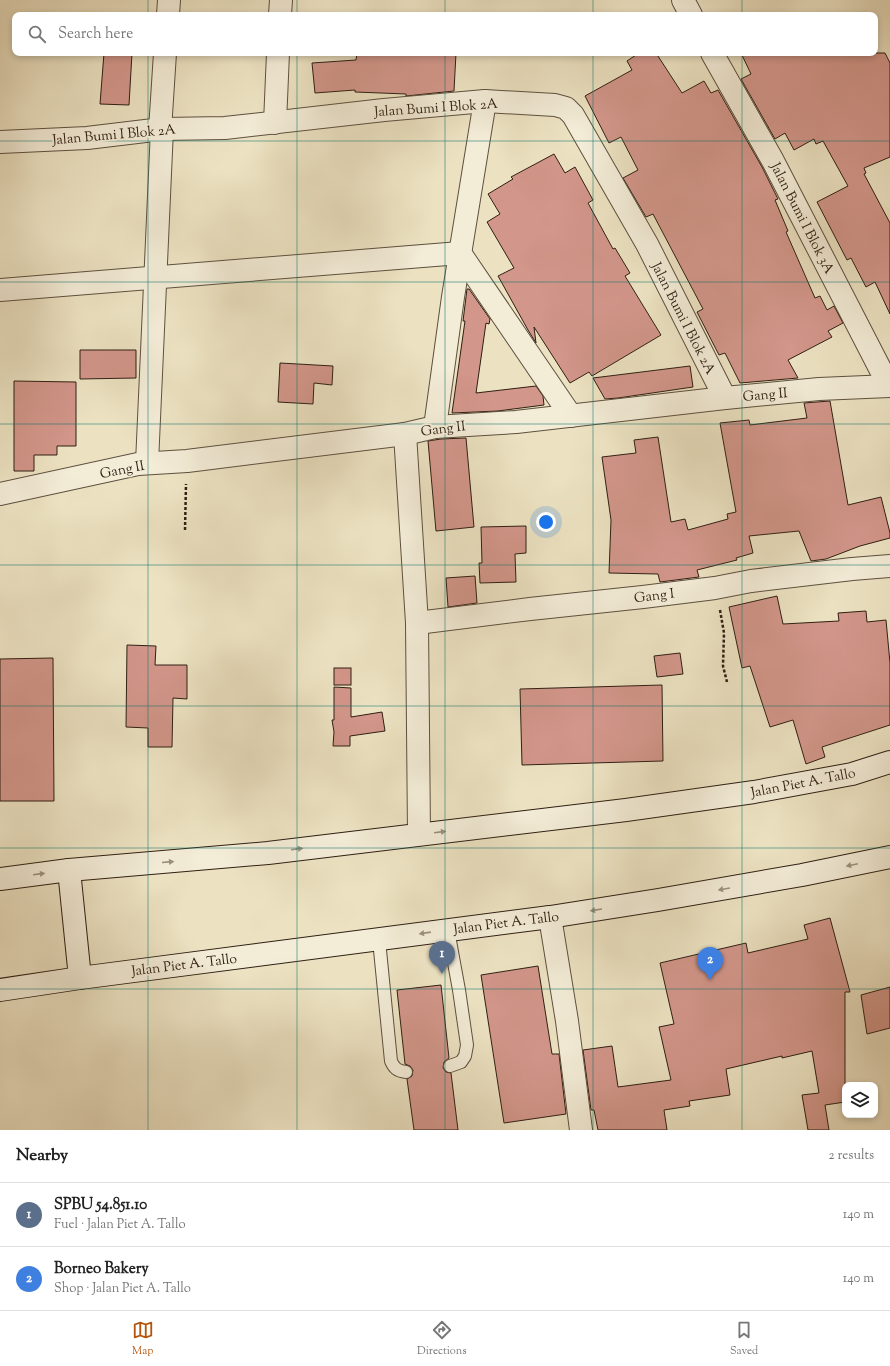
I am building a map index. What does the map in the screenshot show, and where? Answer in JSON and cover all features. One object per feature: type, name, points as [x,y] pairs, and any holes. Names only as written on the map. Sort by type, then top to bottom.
[{"type":"street","points":[[168,12],[169,0]]},
{"type":"street","points":[[280,12],[281,0]]},
{"type":"street","points":[[682,0],[689,12]]},
{"type":"street","points":[[147,463],[156,278],[161,129],[166,56]]},
{"type":"street","points":[[275,123],[278,56]]},
{"type":"street","name":"Jalan Bumi I Blok 3A","points":[[714,56],[773,161],[889,386]]},
{"type":"street","points":[[435,427],[453,297],[485,101]]},
{"type":"street","name":"Jalan Bumi I Blok 2A","points":[[0,142],[87,138],[161,129],[225,128],[384,110],[485,101],[555,105],[566,108],[573,115],[647,244],[724,398]]},
{"type":"street","points":[[0,290],[460,253]]},
{"type":"street","points":[[460,253],[571,416]]},
{"type":"street","name":"Gang II","points":[[0,494],[138,464],[187,461],[405,434],[435,427],[516,422],[724,398],[819,389],[889,386]]},
{"type":"street","points":[[405,434],[417,624],[419,834]]},
{"type":"street","name":"Gang I","points":[[417,624],[530,609],[715,588],[759,580],[890,566]]},
{"type":"street","name":"Jalan Piet A. Tallo","points":[[0,879],[69,870],[268,853],[626,810],[754,792],[852,774],[890,762]]},
{"type":"street","name":"Jalan Piet A. Tallo","points":[[0,990],[80,978],[550,917],[802,875],[890,857]]},
{"type":"street","points":[[69,870],[80,978]]},
{"type":"street","points":[[550,917],[567,1021],[581,1130]]},
{"type":"lane","points":[[448,930],[467,1045],[465,1056],[461,1062],[450,1066]]},
{"type":"lane","points":[[379,940],[391,1061],[397,1070],[400,1072],[406,1072]]},
{"type":"path","points":[[185,530],[187,461]]},
{"type":"path","points":[[715,588],[724,633],[724,666],[727,682]]},
{"type":"building","points":[[878,53],[885,53],[890,63],[890,157],[864,168],[866,173],[864,174],[890,223],[890,314],[875,282],[866,287],[851,258],[847,260],[817,202],[848,186],[823,141],[816,144],[814,139],[794,150],[785,133],[775,139],[741,79],[751,74],[742,56],[878,56]]},
{"type":"building","points":[[104,56],[132,56],[129,105],[100,104]]},
{"type":"building","points":[[357,56],[456,56],[454,91],[406,96],[406,94],[355,92],[355,90],[315,93],[312,63],[356,60]]},
{"type":"building","points":[[634,56],[658,56],[682,93],[704,81],[711,93],[718,90],[762,167],[778,199],[775,200],[788,231],[786,232],[815,298],[820,296],[827,310],[834,306],[843,323],[828,331],[832,337],[788,360],[798,378],[740,383],[725,353],[719,355],[697,312],[703,309],[653,214],[646,217],[623,178],[638,170],[621,137],[609,143],[585,96],[632,70],[627,61]]},
{"type":"building","points":[[554,154],[565,173],[575,167],[593,200],[588,203],[613,249],[615,248],[630,273],[625,276],[661,335],[592,376],[589,372],[570,383],[534,327],[536,343],[498,276],[514,268],[487,222],[500,214],[488,194],[513,179],[511,177]]},
{"type":"building","points":[[467,289],[469,289],[490,319],[489,324],[486,323],[476,393],[536,386],[543,396],[544,405],[498,411],[452,413],[465,321],[463,321]]},
{"type":"building","points":[[80,350],[136,350],[136,378],[80,379]]},
{"type":"building","points":[[280,363],[333,366],[332,385],[314,383],[313,404],[278,402]]},
{"type":"building","points":[[690,366],[693,387],[618,398],[605,399],[593,378]]},
{"type":"building","points":[[14,381],[76,382],[76,446],[57,446],[57,455],[34,455],[34,471],[14,471]]},
{"type":"building","points":[[830,401],[848,505],[881,497],[890,538],[860,546],[826,559],[811,561],[799,531],[749,536],[753,553],[736,558],[737,560],[697,570],[699,577],[660,582],[658,574],[609,573],[611,520],[602,457],[636,453],[634,440],[658,437],[671,522],[685,519],[688,530],[728,519],[727,514],[736,512],[720,423],[749,420],[750,425],[807,418],[804,403]]},
{"type":"building","points":[[466,438],[474,527],[436,531],[428,441]]},
{"type":"building","points":[[526,526],[526,553],[515,554],[516,582],[480,583],[479,563],[482,563],[481,527]]},
{"type":"building","points":[[475,576],[477,603],[448,607],[446,578]]},
{"type":"building","points":[[777,596],[783,624],[839,621],[838,613],[866,611],[867,622],[886,620],[890,663],[890,725],[822,747],[825,757],[806,764],[793,720],[770,727],[750,666],[742,668],[729,607]]},
{"type":"building","points":[[127,645],[156,646],[155,665],[187,665],[187,699],[173,698],[172,747],[148,747],[148,728],[126,727]]},
{"type":"building","points":[[680,653],[683,674],[657,677],[654,656]]},
{"type":"building","points":[[53,658],[54,801],[0,801],[0,659]]},
{"type":"building","points":[[334,668],[351,668],[351,685],[334,685]]},
{"type":"building","points":[[662,685],[663,761],[522,765],[520,689]]},
{"type":"building","points":[[334,687],[351,688],[351,717],[382,712],[385,731],[350,736],[350,746],[333,746],[334,732],[332,720],[334,720]]},
{"type":"building","points":[[830,918],[850,992],[845,992],[845,1082],[842,1082],[842,1102],[825,1105],[829,1130],[808,1130],[802,1095],[819,1093],[812,1051],[782,1058],[782,1056],[726,1069],[730,1095],[689,1101],[690,1106],[664,1110],[667,1130],[598,1130],[594,1110],[591,1110],[583,1050],[612,1046],[618,1087],[671,1080],[659,1027],[674,1024],[660,963],[746,943],[748,953],[808,939],[804,925]]},
{"type":"building","points":[[538,966],[552,1054],[559,1054],[566,1114],[504,1123],[481,975]]},
{"type":"building","points":[[441,985],[449,1058],[444,1062],[443,1068],[446,1072],[451,1073],[458,1130],[414,1130],[407,1079],[412,1076],[413,1070],[410,1066],[405,1064],[397,990]]},
{"type":"building","points":[[890,987],[890,1028],[867,1034],[861,995]]},
{"type":"place","name":"SPBU 54.851.10","points":[[442,974]]},
{"type":"place","name":"Borneo Bakery","points":[[710,980]]}]
